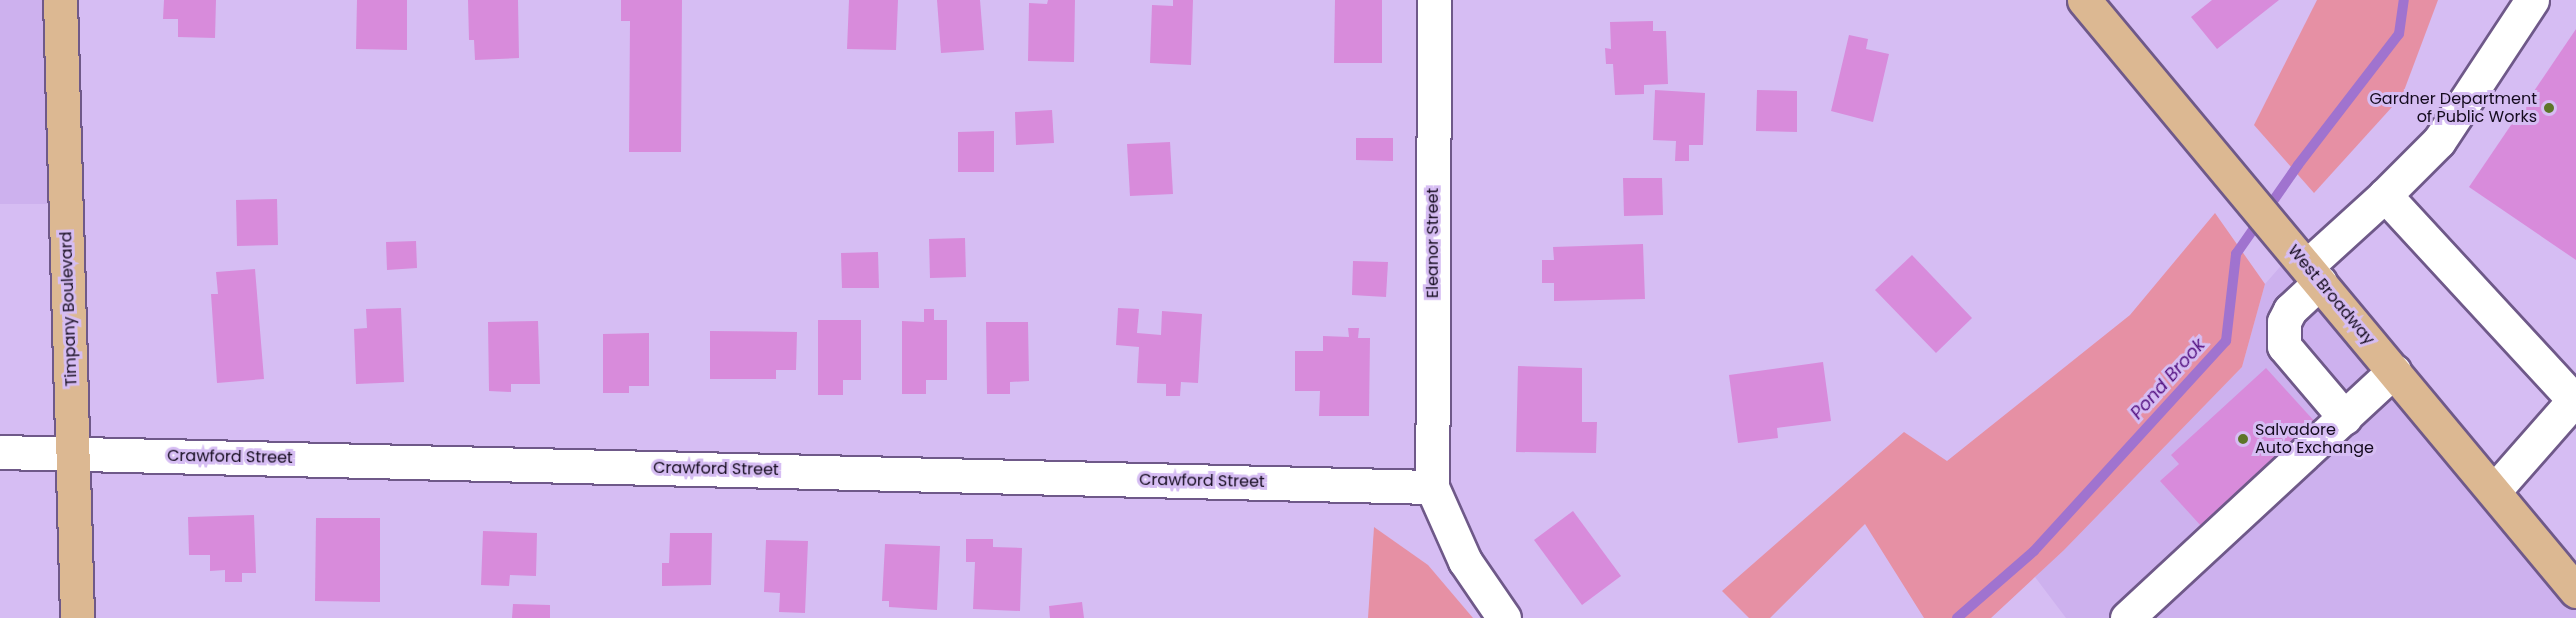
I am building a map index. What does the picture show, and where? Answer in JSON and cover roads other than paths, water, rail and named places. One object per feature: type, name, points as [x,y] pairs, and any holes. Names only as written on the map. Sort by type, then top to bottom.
[{"type":"main road","name":"Timpany Boulevard","points":[[60,0],[77,618]]},
{"type":"main road","name":"West Broadway","points":[[2084,0],[2576,591]]},
{"type":"street","name":"Eleanor Street","points":[[1432,487],[1434,0]]},
{"type":"street","points":[[2344,418],[2284,346],[2284,322],[2313,274],[2385,195],[2439,141],[2532,0]]},
{"type":"street","points":[[2385,195],[2575,399],[2494,491]]},
{"type":"street","points":[[2127,618],[2394,371]]},
{"type":"street","name":"Crawford Street","points":[[0,452],[1432,487]]},
{"type":"street","points":[[1432,487],[1465,561],[1504,618]]},
{"type":"waterway","name":"Pond Brook","points":[[1957,618],[2034,551],[2226,341],[2236,254],[2298,165],[2399,34],[2404,0]]},
{"type":"place","name":"Gardner Department of Public Works","points":[[2549,108]]},
{"type":"place","name":"Salvadore Auto Exchange","points":[[2243,439]]}]
